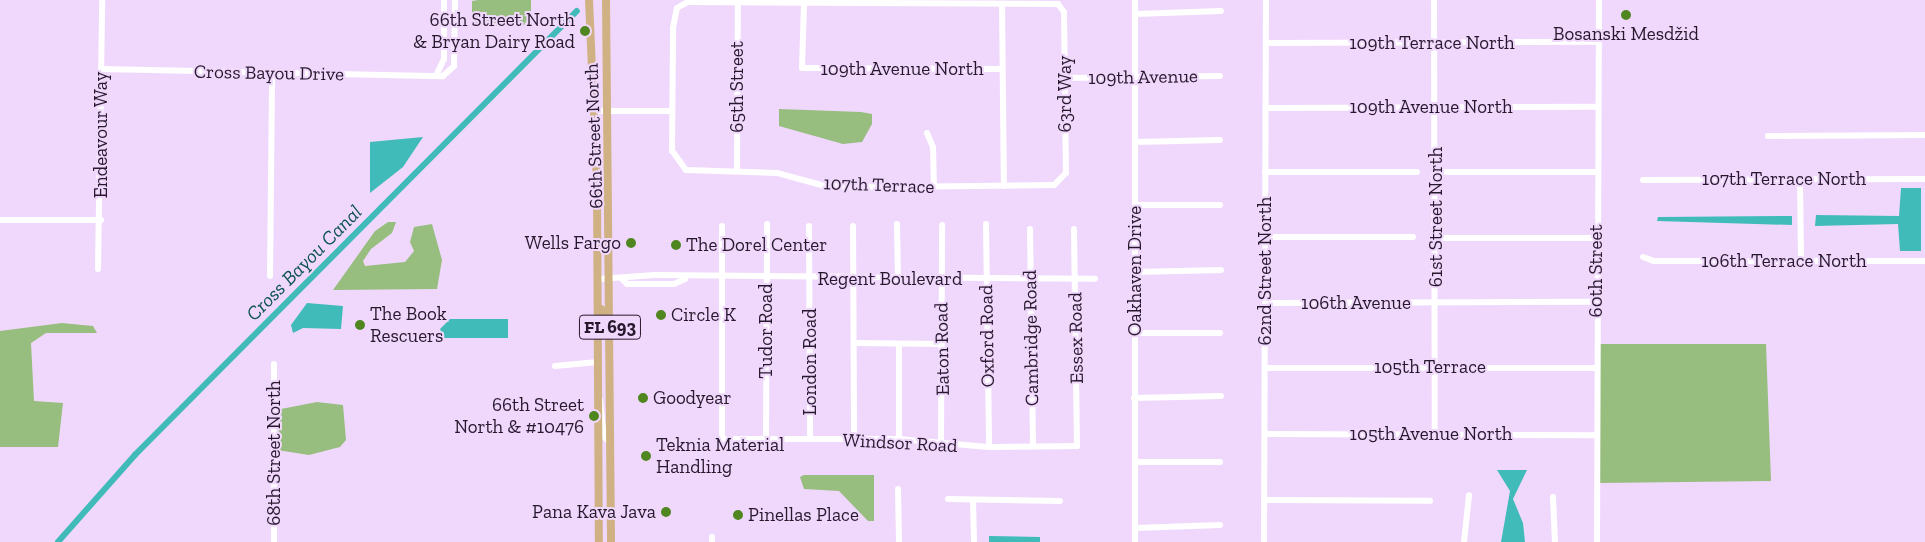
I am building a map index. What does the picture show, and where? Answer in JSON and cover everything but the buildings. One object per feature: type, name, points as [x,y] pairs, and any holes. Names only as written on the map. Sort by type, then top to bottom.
[{"type":"main road","name":"66th Street North","points":[[589,0],[598,279],[599,542]]},
{"type":"main road","name":"66th Street North","points":[[606,0],[609,111],[611,542]]},
{"type":"main road","points":[[598,306],[605,326],[605,360],[611,368]]},
{"type":"street","name":"Endeavour Way","points":[[98,269],[101,220],[102,0]]},
{"type":"street","points":[[436,76],[444,59],[444,0]]},
{"type":"street","points":[[436,76],[448,74],[454,66],[455,0]]},
{"type":"street","name":"Oakhaven Drive","points":[[1135,0],[1135,542]]},
{"type":"street","name":"62nd Street North","points":[[1264,542],[1266,0]]},
{"type":"street","name":"61st Street North","points":[[1434,0],[1436,107],[1435,434]]},
{"type":"street","name":"60th Street","points":[[1597,542],[1596,238],[1599,0]]},
{"type":"street","points":[[593,111],[672,111],[673,28],[680,5],[738,3],[1002,4],[1004,186]]},
{"type":"street","name":"65th Street","points":[[737,171],[738,3]]},
{"type":"street","name":"109th Avenue North","points":[[804,4],[802,68],[1002,69]]},
{"type":"street","name":"63rd Way","points":[[1002,4],[1058,4],[1064,12],[1066,173],[1060,184]]},
{"type":"street","points":[[1135,14],[1221,11]]},
{"type":"street","name":"109th Terrace North","points":[[1266,43],[1598,42]]},
{"type":"street","name":"Cross Bayou Drive","points":[[101,69],[436,76]]},
{"type":"street","points":[[270,276],[273,190],[272,73]]},
{"type":"street","name":"109th Avenue","points":[[1066,78],[1220,76]]},
{"type":"street","name":"109th Avenue North","points":[[1266,108],[1597,107]]},
{"type":"street","name":"107th Terrace","points":[[672,111],[675,158],[686,170],[777,173],[825,186],[934,187],[1060,184]]},
{"type":"street","points":[[927,133],[933,147],[934,187]]},
{"type":"street","points":[[1768,136],[1925,135]]},
{"type":"street","points":[[1135,142],[1220,140]]},
{"type":"street","points":[[1265,172],[1417,172]]},
{"type":"street","points":[[1436,172],[1597,172]]},
{"type":"street","name":"107th Terrace North","points":[[1643,180],[1925,178]]},
{"type":"street","points":[[1800,179],[1801,261]]},
{"type":"street","points":[[1135,205],[1220,205]]},
{"type":"street","points":[[0,220],[101,220]]},
{"type":"street","name":"Tudor Road","points":[[766,439],[767,224]]},
{"type":"street","points":[[897,224],[898,280]]},
{"type":"street","name":"Oxford Road","points":[[986,224],[985,279],[989,447]]},
{"type":"street","name":"Eaton Road","points":[[941,442],[942,225]]},
{"type":"street","points":[[721,278],[722,226]]},
{"type":"street","name":"London Road","points":[[810,226],[810,439]]},
{"type":"street","points":[[853,226],[854,439]]},
{"type":"street","name":"Cambridge Road","points":[[1030,229],[1033,446]]},
{"type":"street","name":"Essex Road","points":[[1074,229],[1077,446]]},
{"type":"street","points":[[1265,237],[1413,237]]},
{"type":"street","points":[[1436,238],[1596,238]]},
{"type":"street","name":"106th Terrace North","points":[[1643,257],[1654,261],[1925,261]]},
{"type":"street","points":[[1135,272],[1220,270]]},
{"type":"street","name":"Regent Boulevard","points":[[598,279],[622,280],[627,284],[674,284],[686,278],[1095,279]]},
{"type":"street","name":"Windsor Road","points":[[721,278],[722,439],[899,439],[941,442],[947,446],[1077,446]]},
{"type":"street","name":"106th Avenue","points":[[1266,303],[1596,302]]},
{"type":"street","points":[[1134,333],[1220,333]]},
{"type":"street","points":[[854,343],[942,344]]},
{"type":"street","points":[[899,344],[899,439]]},
{"type":"street","points":[[555,366],[598,362]]},
{"type":"street","name":"68th Street North","points":[[274,364],[274,542]]},
{"type":"street","name":"105th Terrace","points":[[1265,368],[1435,366],[1596,368]]},
{"type":"street","points":[[598,392],[604,436],[611,445]]},
{"type":"street","points":[[1134,398],[1221,396]]},
{"type":"street","name":"105th Avenue North","points":[[1265,434],[1597,435]]},
{"type":"street","points":[[1135,462],[1220,462]]},
{"type":"street","points":[[898,489],[899,542]]},
{"type":"street","points":[[1464,542],[1469,495]]},
{"type":"street","points":[[1553,497],[1555,542]]},
{"type":"street","points":[[948,499],[1060,501]]},
{"type":"street","points":[[973,500],[974,542]]},
{"type":"street","points":[[1264,500],[1430,501]]},
{"type":"street","points":[[1135,528],[1220,525]]},
{"type":"shaded area","points":[[531,0],[531,14],[524,25],[472,26],[472,1]]},
{"type":"shaded area","points":[[779,109],[861,112],[872,114],[872,124],[862,142],[843,144],[779,126]]},
{"type":"shaded area","points":[[423,137],[403,167],[370,193],[370,142]]},
{"type":"shaded area","points":[[1901,188],[1921,188],[1921,251],[1900,251],[1898,224],[1815,226],[1816,215],[1899,216]]},
{"type":"shaded area","points":[[1792,216],[1792,225],[1657,221],[1658,217]]},
{"type":"shaded area","points":[[388,222],[396,222],[392,233],[371,249],[363,261],[365,266],[405,262],[414,251],[410,242],[414,227],[432,224],[442,260],[437,289],[333,290],[375,231]]},
{"type":"shaded area","points":[[307,303],[343,306],[341,329],[303,328],[293,333],[291,325]]},
{"type":"shaded area","points":[[450,319],[508,319],[508,338],[444,338],[440,329]]},
{"type":"shaded area","points":[[62,323],[93,326],[97,333],[46,333],[31,343],[34,401],[63,403],[58,447],[0,447],[0,331]]},
{"type":"shaded area","points":[[1599,344],[1766,344],[1771,481],[1600,483]]},
{"type":"shaded area","points":[[317,402],[343,405],[346,440],[340,447],[309,455],[277,450],[281,409]]},
{"type":"shaded area","points":[[1497,470],[1527,470],[1513,499],[1523,523],[1525,542],[1501,542],[1510,491]]},
{"type":"shaded area","points":[[804,475],[874,475],[874,521],[868,521],[839,491],[804,489],[800,477]]},
{"type":"shaded area","points":[[989,536],[1040,537],[1040,542],[989,542]]},
{"type":"waterway","name":"Cross Bayou Canal","points":[[58,542],[135,455],[577,11]]},
{"type":"place","name":"Bosanski Mesdžid","points":[[1626,15]]},
{"type":"place","name":"66th Street North & Bryan Dairy Road","points":[[585,31]]},
{"type":"place","name":"Wells Fargo","points":[[631,243]]},
{"type":"place","name":"The Dorel Center","points":[[676,245]]},
{"type":"place","name":"Circle K","points":[[661,315]]},
{"type":"place","name":"The Book Rescuers","points":[[360,325]]},
{"type":"place","name":"Goodyear","points":[[643,398]]},
{"type":"place","name":"66th Street North & #10476","points":[[594,416]]},
{"type":"place","name":"Teknia Material Handling","points":[[646,456]]},
{"type":"place","name":"Pana Kava Java","points":[[666,512]]},
{"type":"place","name":"Pinellas Place","points":[[738,515]]}]
